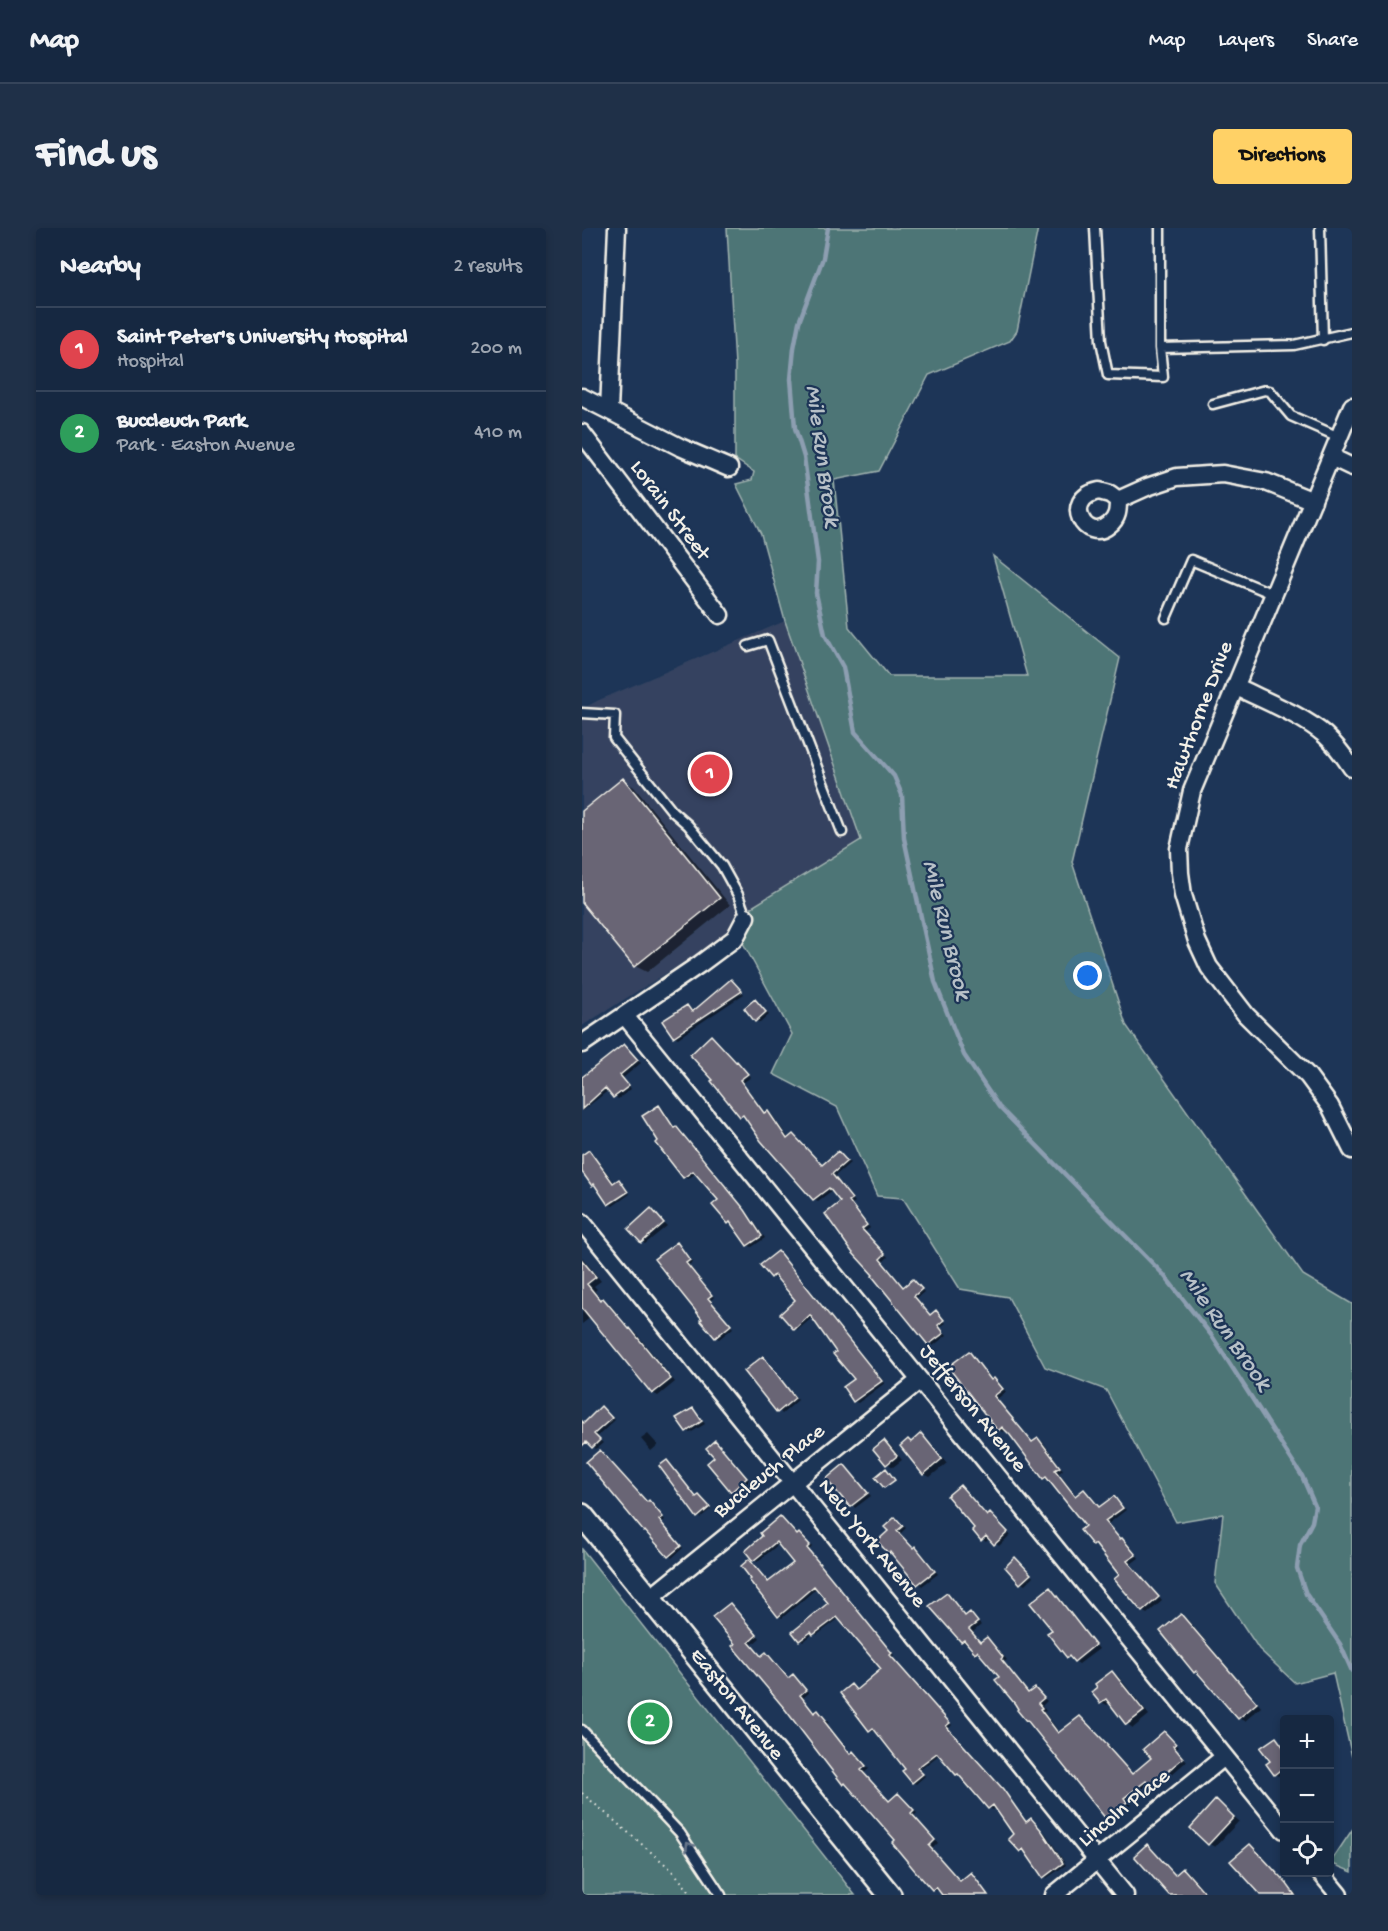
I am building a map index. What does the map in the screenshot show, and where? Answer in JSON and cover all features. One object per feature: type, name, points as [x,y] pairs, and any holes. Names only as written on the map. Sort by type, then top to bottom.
[{"type":"street","points":[[609,410],[617,228]]},
{"type":"street","points":[[582,397],[680,447],[729,468]]},
{"type":"street","name":"Hawthorne Drive","points":[[1352,406],[1192,790],[1179,849],[1183,895],[1197,941],[1209,967],[1246,1015],[1308,1076],[1330,1106],[1352,1150]]},
{"type":"street","name":"Lorain Street","points":[[582,433],[720,615]]},
{"type":"street","points":[[1331,457],[1352,467]]},
{"type":"street","points":[[1118,500],[1177,477],[1223,474],[1266,482],[1312,501]]},
{"type":"street","points":[[1235,686],[1324,734],[1341,751],[1352,768]]},
{"type":"street","points":[[582,1044],[735,938],[746,917]]},
{"type":"street","name":"Jefferson Avenue","points":[[625,1016],[1280,1825]]},
{"type":"street","name":"New York Avenue","points":[[582,1221],[1125,1895]]},
{"type":"street","name":"Buccleuch Place","points":[[649,1599],[920,1380]]},
{"type":"street","name":"Easton Avenue","points":[[582,1515],[890,1895]]},
{"type":"street","name":"Lincoln Place","points":[[1054,1895],[1224,1757]]},
{"type":"street","points":[[1324,1877],[1339,1895]]},
{"type":"lane","points":[[1095,228],[1101,341],[1108,375],[1163,377],[1160,348],[1160,228]]},
{"type":"lane","points":[[1320,228],[1323,340]]},
{"type":"lane","points":[[1160,348],[1294,345],[1352,332]]},
{"type":"lane","points":[[1213,404],[1265,390],[1270,391],[1291,416],[1339,437]]},
{"type":"lane","points":[[1166,618],[1191,560],[1273,594]]},
{"type":"lane","points":[[748,646],[768,640],[842,832]]},
{"type":"lane","points":[[582,713],[615,715],[614,738],[672,811],[688,825],[722,866],[746,917]]},
{"type":"lane","points":[[582,1730],[680,1833],[721,1895]]},
{"type":"path","points":[[582,1792],[673,1871],[692,1895]]},
{"type":"shaded area","points":[[785,621],[861,840],[752,907],[732,932],[582,1026],[582,709]]},
{"type":"green space","points":[[727,228],[1038,228],[1017,331],[1010,341],[929,375],[879,471],[834,480],[849,627],[889,676],[1027,676],[993,556],[1120,658],[1072,862],[1126,1025],[1303,1275],[1352,1304],[1352,1757],[1333,1673],[1295,1683],[1259,1649],[1215,1583],[1223,1514],[1176,1522],[1106,1390],[1045,1367],[1008,1297],[960,1289],[903,1198],[877,1196],[837,1107],[773,1074],[792,1034],[743,943],[752,907],[861,840],[785,621],[761,534],[736,484],[752,480],[754,472],[735,459],[735,365]]},
{"type":"green space","points":[[582,1549],[855,1895],[582,1895]]},
{"type":"green space","points":[[1352,1830],[1352,1872],[1334,1865],[1334,1857]]},
{"type":"building","points":[[623,778],[720,898],[634,967],[582,903],[582,811]]},
{"type":"building","points":[[731,979],[742,991],[673,1037],[662,1021],[687,1005],[692,1012]]},
{"type":"building","points":[[755,999],[766,1012],[755,1022],[744,1008]]},
{"type":"building","points":[[711,1035],[748,1074],[740,1080],[764,1113],[768,1111],[787,1139],[793,1134],[822,1165],[838,1151],[847,1161],[832,1174],[852,1199],[849,1201],[867,1225],[862,1229],[885,1254],[880,1259],[903,1287],[913,1279],[922,1289],[914,1296],[930,1315],[936,1310],[944,1320],[938,1325],[944,1333],[928,1345],[852,1252],[825,1214],[840,1202],[829,1188],[813,1200],[761,1141],[743,1115],[740,1117],[711,1081],[713,1080],[690,1055]]},
{"type":"building","points":[[624,1044],[638,1060],[620,1075],[629,1086],[613,1098],[605,1088],[582,1109],[582,1077]]},
{"type":"building","points":[[659,1105],[674,1128],[676,1126],[745,1210],[762,1236],[747,1246],[730,1222],[728,1224],[712,1205],[718,1200],[693,1171],[683,1178],[656,1143],[658,1141],[642,1116]]},
{"type":"building","points":[[589,1150],[613,1183],[619,1179],[628,1192],[608,1205],[594,1184],[592,1186],[582,1172],[582,1155]]},
{"type":"building","points":[[651,1208],[664,1223],[641,1243],[628,1229]]},
{"type":"building","points":[[677,1242],[690,1260],[686,1263],[712,1295],[708,1298],[731,1325],[715,1338],[654,1259]]},
{"type":"building","points":[[778,1251],[882,1381],[853,1402],[843,1387],[854,1379],[833,1354],[836,1352],[810,1315],[794,1330],[780,1314],[795,1300],[774,1275],[771,1278],[760,1265]]},
{"type":"building","points":[[582,1260],[596,1277],[587,1284],[600,1300],[603,1298],[630,1328],[671,1379],[652,1394],[582,1308]]},
{"type":"building","points":[[969,1351],[991,1380],[994,1378],[1003,1389],[994,1396],[1032,1442],[1038,1438],[1060,1467],[1055,1470],[1075,1496],[1084,1489],[1099,1507],[1114,1496],[1123,1508],[1105,1521],[1136,1555],[1127,1561],[1159,1597],[1142,1612],[1114,1579],[1119,1575],[1095,1544],[1093,1546],[1080,1530],[1085,1526],[1046,1477],[1043,1479],[1010,1435],[1002,1427],[998,1431],[948,1367]]},
{"type":"building","points":[[763,1356],[795,1398],[777,1413],[744,1371]]},
{"type":"building","points":[[601,1406],[612,1418],[594,1434],[600,1440],[592,1448],[586,1442],[582,1446],[582,1421],[584,1423]]},
{"type":"building","points":[[693,1408],[702,1421],[686,1432],[676,1418]]},
{"type":"building","points":[[921,1433],[942,1459],[923,1475],[900,1446],[908,1439],[911,1442]]},
{"type":"building","points":[[715,1440],[747,1478],[731,1492],[707,1463],[714,1457],[706,1448]]},
{"type":"building","points":[[884,1440],[897,1456],[886,1465],[873,1449]]},
{"type":"building","points":[[600,1450],[663,1517],[659,1520],[681,1546],[668,1557],[644,1532],[586,1462]]},
{"type":"building","points":[[667,1460],[696,1497],[699,1495],[710,1507],[697,1518],[659,1466]]},
{"type":"building","points":[[844,1464],[868,1493],[850,1507],[826,1479]]},
{"type":"building","points":[[886,1468],[895,1480],[884,1488],[875,1477]]},
{"type":"building","points":[[960,1485],[987,1516],[990,1513],[1008,1532],[994,1545],[986,1536],[981,1541],[972,1530],[974,1528],[947,1496]]},
{"type":"building","points":[[780,1516],[797,1535],[799,1533],[810,1545],[807,1548],[892,1653],[890,1655],[950,1723],[946,1726],[1003,1789],[1026,1822],[1031,1818],[1063,1863],[1043,1878],[1023,1849],[1020,1852],[1008,1839],[1013,1834],[993,1805],[988,1809],[937,1753],[917,1768],[923,1774],[912,1783],[902,1771],[905,1769],[873,1728],[869,1731],[840,1693],[851,1684],[856,1690],[881,1669],[837,1617],[813,1635],[811,1632],[799,1641],[792,1632],[828,1603],[814,1586],[778,1617],[741,1566],[749,1559],[768,1582],[793,1563],[776,1542],[753,1561],[745,1551],[762,1536],[760,1533]]},
{"type":"building","points":[[895,1517],[903,1526],[897,1531],[913,1548],[915,1546],[935,1571],[917,1585],[890,1552],[889,1554],[877,1541],[888,1531],[884,1527]]},
{"type":"building","points":[[1015,1557],[1031,1574],[1020,1584],[1005,1567]]},
{"type":"building","points":[[1050,1587],[1095,1645],[1074,1662],[1069,1656],[1067,1658],[1047,1633],[1052,1630],[1030,1603]]},
{"type":"building","points":[[947,1593],[965,1616],[970,1612],[978,1622],[969,1629],[980,1642],[987,1637],[1028,1693],[1035,1688],[1044,1698],[1038,1703],[1042,1708],[1040,1709],[1058,1733],[1080,1716],[1132,1774],[1151,1758],[1143,1749],[1164,1731],[1176,1744],[1173,1746],[1183,1758],[1150,1786],[1146,1781],[1124,1798],[1127,1802],[1106,1819],[1017,1710],[1015,1704],[995,1680],[999,1677],[977,1651],[975,1653],[964,1640],[961,1642],[929,1606]]},
{"type":"building","points":[[730,1603],[757,1635],[749,1642],[761,1656],[766,1652],[788,1678],[793,1674],[806,1690],[800,1695],[814,1713],[818,1710],[850,1754],[853,1751],[866,1766],[861,1770],[889,1801],[898,1793],[914,1810],[911,1813],[935,1840],[929,1846],[960,1881],[971,1872],[988,1895],[942,1895],[936,1887],[932,1890],[916,1872],[892,1843],[895,1840],[845,1783],[843,1785],[784,1708],[732,1646],[735,1644],[712,1617]]},
{"type":"building","points":[[1181,1614],[1257,1703],[1238,1719],[1196,1671],[1194,1673],[1160,1631]]},
{"type":"building","points":[[1112,1671],[1144,1711],[1126,1725],[1106,1699],[1100,1703],[1091,1692],[1097,1687],[1095,1684]]},
{"type":"building","points":[[1276,1737],[1280,1742],[1280,1770],[1274,1775],[1266,1764],[1270,1761],[1260,1748]]},
{"type":"building","points":[[1216,1799],[1234,1817],[1208,1845],[1190,1828]]},
{"type":"building","points":[[1147,1844],[1175,1875],[1183,1868],[1207,1895],[1169,1895],[1134,1856]]},
{"type":"building","points":[[1250,1844],[1295,1895],[1261,1895],[1230,1861]]},
{"type":"waterway","name":"Mile Run Brook","points":[[828,228],[823,258],[799,322],[791,379],[795,428],[804,457],[818,562],[816,593],[825,635],[843,667],[855,732],[894,776],[902,795],[904,838],[935,982],[964,1055],[999,1107],[1163,1274],[1212,1336],[1302,1476],[1315,1506],[1312,1522],[1300,1545],[1297,1568],[1306,1594],[1340,1644],[1352,1671]]},
{"type":"place","name":"Saint Peter's University Hospital","points":[[710,774]]},
{"type":"place","name":"Buccleuch Park","points":[[650,1722]]}]
